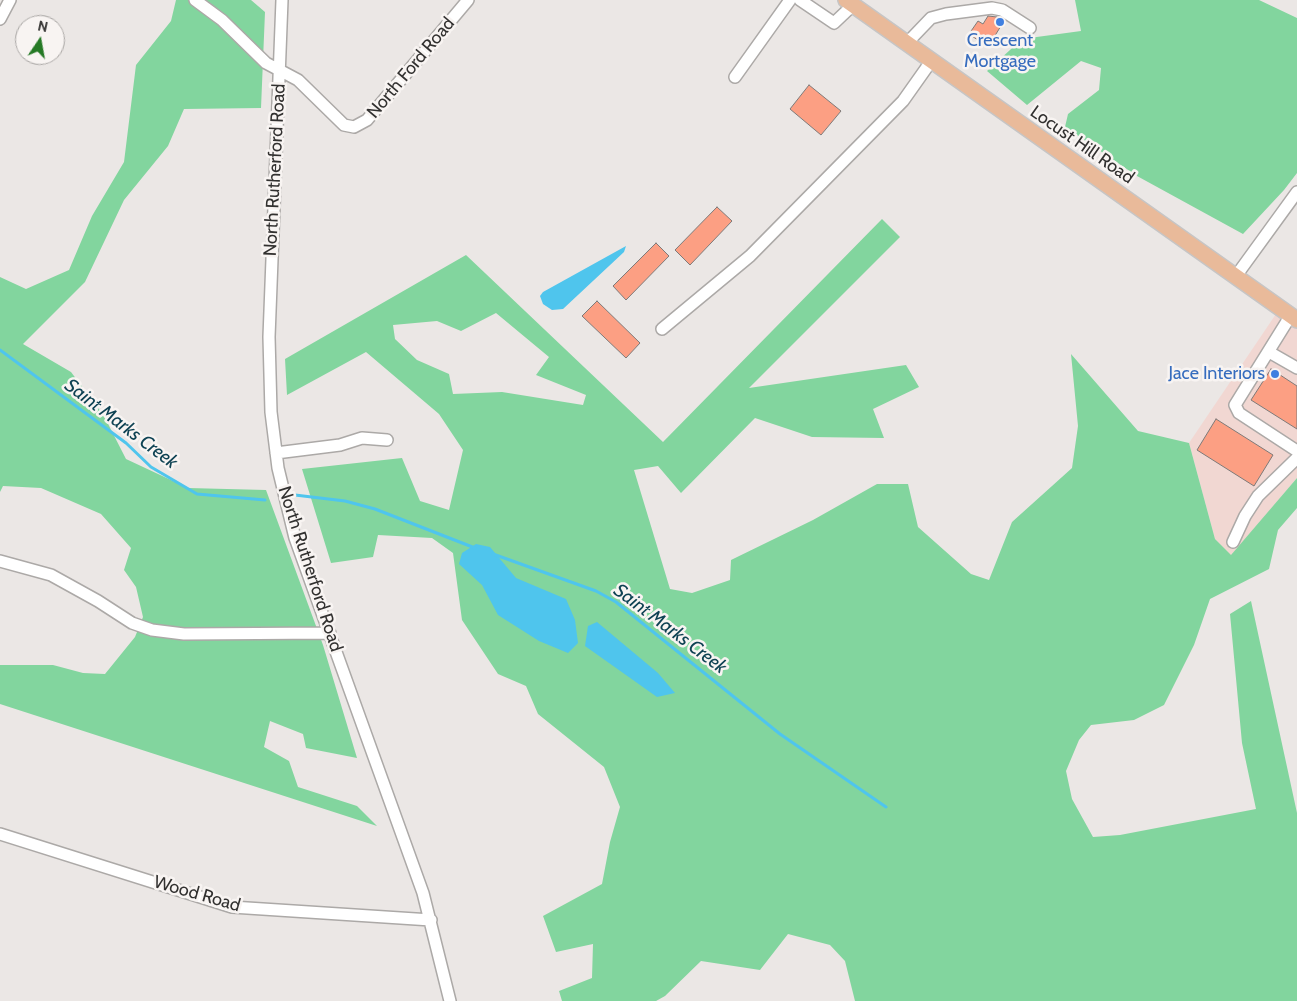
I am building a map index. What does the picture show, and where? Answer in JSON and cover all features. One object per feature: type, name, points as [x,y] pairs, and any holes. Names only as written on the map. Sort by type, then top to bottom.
[{"type":"main road","name":"Locust Hill Road","points":[[850,2],[1294,317]]},
{"type":"street","points":[[0,19],[10,0]]},
{"type":"street","points":[[194,0],[222,20],[266,63],[280,69]]},
{"type":"street","name":"North Rutherford Road","points":[[282,0],[269,337],[271,412],[276,453],[285,502],[296,538],[413,864],[430,920],[450,1001]]},
{"type":"street","name":"North Ford Road","points":[[280,69],[298,80],[344,125],[360,126],[468,0]]},
{"type":"street","points":[[735,77],[790,0]]},
{"type":"street","points":[[800,0],[834,23],[850,2]]},
{"type":"street","points":[[907,43],[931,18],[946,14],[997,9],[1002,10],[1030,28]]},
{"type":"street","points":[[662,329],[750,256],[903,101],[932,60]]},
{"type":"street","points":[[1236,276],[1297,192]]},
{"type":"street","points":[[1294,317],[1235,405],[1236,409],[1297,451]]},
{"type":"street","points":[[1269,352],[1297,368]]},
{"type":"street","points":[[276,453],[340,445],[362,438],[387,440]]},
{"type":"street","points":[[1233,542],[1245,516],[1258,496],[1297,458]]},
{"type":"street","points":[[0,561],[51,575],[98,600],[132,623],[152,630],[184,634],[330,633]]},
{"type":"street","name":"Wood Road","points":[[0,834],[232,907],[430,920]]},
{"type":"shaded area","points":[[1278,311],[1297,325],[1297,478],[1231,556],[1215,539],[1189,443]]},
{"type":"green space","points":[[176,0],[251,0],[265,12],[261,108],[184,109],[168,146],[124,200],[85,282],[23,344],[71,372],[104,416],[126,459],[188,488],[266,490],[323,645],[357,758],[306,748],[303,734],[270,721],[264,747],[289,761],[298,787],[357,806],[377,826],[0,704],[0,665],[53,665],[83,673],[105,674],[135,637],[143,617],[136,587],[124,570],[131,548],[101,514],[41,488],[3,486],[0,492],[0,277],[26,289],[69,270],[92,216],[124,162],[136,65],[171,21]]},
{"type":"green space","points":[[1075,0],[1259,0],[1297,18],[1297,173],[1284,190],[1243,234],[1137,176],[1065,127],[1068,114],[1099,90],[1101,68],[1081,61],[1027,105],[987,71],[1022,39],[1081,31]]},
{"type":"green space","points":[[882,219],[900,237],[749,388],[906,365],[919,387],[873,409],[884,438],[812,437],[755,418],[681,493],[658,466],[634,470],[670,589],[692,593],[730,580],[731,560],[813,520],[877,484],[908,484],[918,527],[971,574],[989,580],[1012,522],[1072,468],[1078,426],[1071,354],[1138,431],[1189,443],[1215,539],[1231,555],[1297,478],[1297,508],[1278,530],[1269,569],[1210,599],[1194,645],[1164,705],[1134,720],[1091,725],[1079,740],[1066,771],[1072,799],[1093,837],[1120,835],[1256,809],[1242,743],[1230,614],[1251,601],[1297,813],[1297,1001],[855,1001],[845,961],[830,945],[788,934],[760,970],[701,961],[665,996],[656,1001],[562,1001],[559,991],[592,978],[593,944],[556,952],[543,916],[602,884],[610,842],[620,807],[604,767],[538,714],[526,686],[498,674],[462,620],[453,553],[432,538],[378,535],[373,557],[331,563],[302,469],[402,458],[420,501],[449,510],[463,450],[439,414],[366,352],[287,395],[285,359],[466,255],[663,442]],"holes":[[[496,313],[549,357],[536,375],[586,395],[583,405],[502,392],[453,394],[449,374],[417,360],[395,339],[393,325],[437,321],[461,331]]]},
{"type":"water","points":[[626,246],[624,252],[563,309],[552,310],[543,304],[540,296],[543,292]]},
{"type":"water","points":[[476,544],[490,547],[516,578],[566,599],[575,620],[578,643],[568,653],[539,641],[498,615],[482,585],[459,564],[462,553]]},
{"type":"water","points":[[597,622],[658,673],[675,693],[657,697],[585,646],[588,626]]},
{"type":"building","points":[[988,16],[997,17],[1004,21],[988,47],[969,34],[978,21],[983,24]]},
{"type":"building","points":[[809,85],[841,111],[821,135],[790,109]]},
{"type":"building","points":[[717,207],[732,221],[690,265],[675,250]]},
{"type":"building","points":[[656,243],[669,256],[626,300],[613,286]]},
{"type":"building","points":[[597,301],[640,343],[626,358],[582,316]]},
{"type":"building","points":[[1271,369],[1297,386],[1297,429],[1251,400]]},
{"type":"building","points":[[1216,419],[1273,455],[1254,486],[1197,450]]},
{"type":"waterway","name":"Saint Marks Creek","points":[[0,350],[126,443],[151,467],[197,494],[265,500]]},
{"type":"waterway","name":"Saint Marks Creek","points":[[295,495],[345,501],[375,509],[475,548]]},
{"type":"waterway","name":"Saint Marks Creek","points":[[493,554],[596,591],[616,602],[780,734],[886,807]]},
{"type":"place","name":"Crescent Mortgage","points":[[1000,22]]},
{"type":"place","name":"Jace Interiors","points":[[1275,374]]}]
